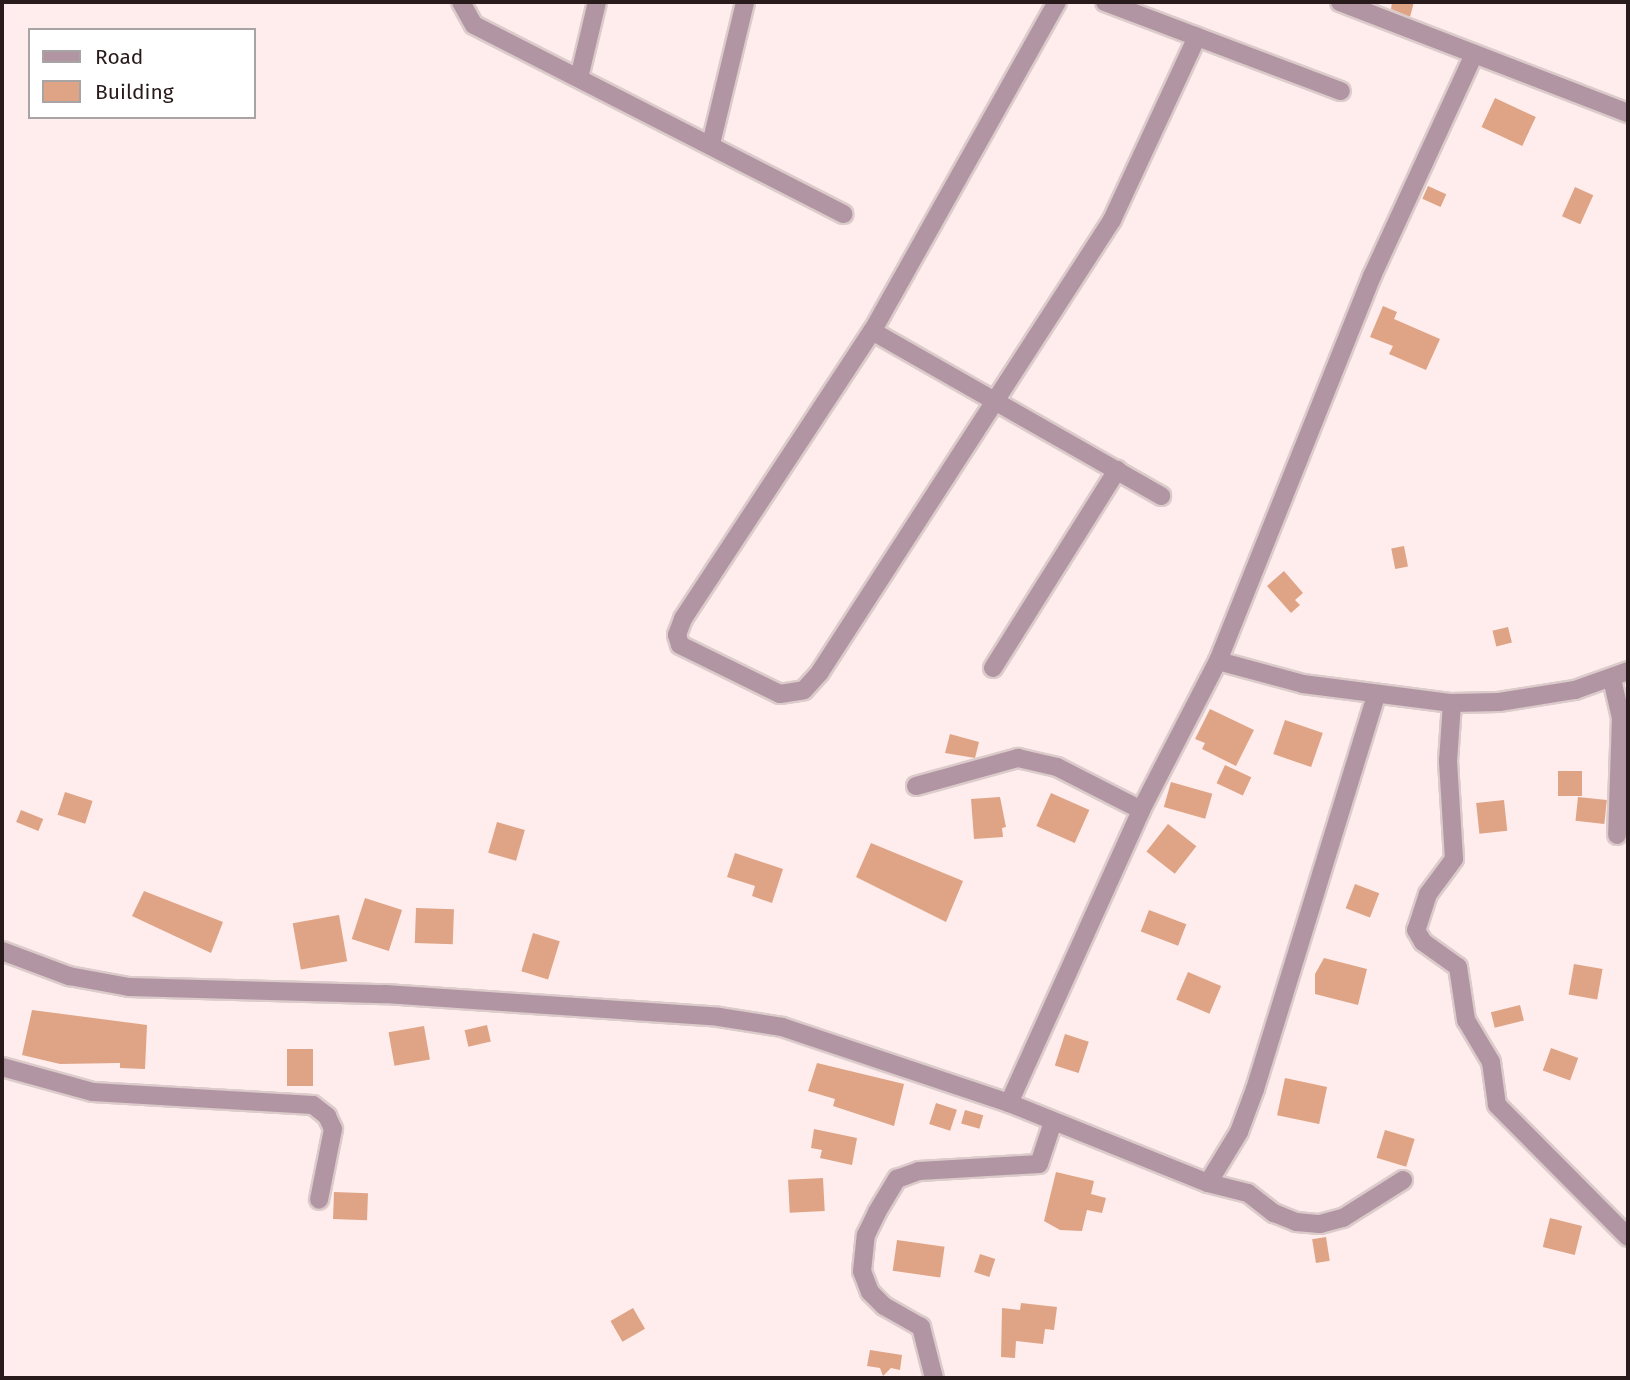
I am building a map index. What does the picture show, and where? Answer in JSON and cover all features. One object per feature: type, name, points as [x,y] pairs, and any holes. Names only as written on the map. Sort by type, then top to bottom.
[{"type":"street","points":[[461,2],[474,25],[711,144],[843,214]]},
{"type":"street","points":[[579,78],[597,2]]},
{"type":"street","points":[[711,144],[745,2]]},
{"type":"street","points":[[1057,2],[872,331],[683,619],[677,635],[680,645],[780,694],[804,690],[997,400],[1112,220],[1197,37]]},
{"type":"street","points":[[1105,2],[1341,91]]},
{"type":"street","points":[[1340,2],[1628,114]]},
{"type":"street","points":[[1009,1102],[1141,810],[1218,662],[1372,276],[1474,54]]},
{"type":"street","points":[[872,331],[1161,496]]},
{"type":"street","points":[[993,668],[1117,470]]},
{"type":"street","points":[[1218,662],[1283,680],[1376,695],[1452,703],[1499,702],[1612,679],[1628,671]]},
{"type":"street","points":[[1612,679],[1621,717],[1617,835]]},
{"type":"street","points":[[1208,1183],[1239,1132],[1255,1089],[1376,695]]},
{"type":"street","points":[[1452,703],[1448,761],[1454,859],[1428,894],[1416,930],[1423,942],[1458,967],[1466,1020],[1491,1062],[1497,1105],[1628,1237]]},
{"type":"street","points":[[916,786],[1018,758],[1057,767],[1141,810]]},
{"type":"street","points":[[2,951],[69,976],[129,987],[385,994],[752,1021],[782,1027],[1009,1102],[1208,1183],[1248,1193],[1274,1213],[1296,1222],[1321,1224],[1343,1218],[1403,1180]]},
{"type":"street","points":[[2,1067],[93,1092],[313,1105],[327,1116],[332,1129],[319,1200]]},
{"type":"street","points":[[934,1378],[921,1327],[884,1306],[870,1292],[862,1271],[866,1236],[877,1212],[897,1179],[919,1171],[1039,1164],[1053,1122]]},
{"type":"building","points":[[1392,2],[1414,2],[1410,17],[1391,9]]},
{"type":"building","points":[[1495,98],[1536,117],[1522,146],[1481,127]]},
{"type":"building","points":[[1428,186],[1446,194],[1441,207],[1422,199]]},
{"type":"building","points":[[1575,187],[1593,195],[1580,224],[1562,216]]},
{"type":"building","points":[[1383,306],[1397,312],[1394,319],[1440,339],[1426,370],[1389,354],[1393,346],[1370,337]]},
{"type":"building","points":[[1404,546],[1408,567],[1395,569],[1391,548]]},
{"type":"building","points":[[1284,571],[1303,593],[1295,600],[1300,605],[1291,613],[1267,586]]},
{"type":"building","points":[[1508,627],[1512,643],[1496,646],[1492,631]]},
{"type":"building","points":[[1210,709],[1254,730],[1236,766],[1202,749],[1205,743],[1195,739]]},
{"type":"building","points":[[1285,720],[1323,733],[1311,767],[1273,754]]},
{"type":"building","points":[[950,734],[979,742],[975,758],[945,753]]},
{"type":"building","points":[[1225,765],[1251,777],[1243,795],[1217,783]]},
{"type":"building","points":[[1558,771],[1582,771],[1582,796],[1558,796]]},
{"type":"building","points":[[1171,782],[1212,794],[1205,819],[1164,807]]},
{"type":"building","points":[[65,792],[93,801],[85,824],[58,815]]},
{"type":"building","points":[[1051,793],[1089,810],[1075,843],[1036,826]]},
{"type":"building","points":[[1000,797],[1006,827],[1002,828],[1003,837],[974,839],[971,799]]},
{"type":"building","points":[[1578,797],[1607,800],[1604,824],[1575,821]]},
{"type":"building","points":[[1504,800],[1507,831],[1479,834],[1476,803]]},
{"type":"building","points":[[21,810],[43,819],[38,831],[16,822]]},
{"type":"building","points":[[497,822],[525,830],[516,861],[488,853]]},
{"type":"building","points":[[1168,824],[1196,846],[1175,874],[1146,852]]},
{"type":"building","points":[[871,843],[963,881],[946,922],[856,877]]},
{"type":"building","points":[[735,853],[783,869],[772,903],[752,896],[755,886],[727,877]]},
{"type":"building","points":[[1355,884],[1379,893],[1370,918],[1346,908]]},
{"type":"building","points":[[144,891],[223,922],[211,953],[132,916]]},
{"type":"building","points":[[365,898],[402,910],[389,951],[352,939]]},
{"type":"building","points":[[416,908],[454,909],[453,944],[415,943]]},
{"type":"building","points":[[1149,910],[1186,924],[1178,946],[1141,931]]},
{"type":"building","points":[[339,915],[347,961],[301,969],[293,923]]},
{"type":"building","points":[[533,933],[560,941],[548,979],[521,971]]},
{"type":"building","points":[[1324,958],[1367,969],[1358,1005],[1315,994],[1315,974]]},
{"type":"building","points":[[1574,964],[1603,969],[1597,1000],[1569,995]]},
{"type":"building","points":[[1188,972],[1221,986],[1209,1014],[1176,1000]]},
{"type":"building","points":[[1520,1005],[1524,1021],[1495,1028],[1491,1012]]},
{"type":"building","points":[[32,1010],[147,1025],[145,1069],[120,1068],[120,1063],[60,1064],[22,1055]]},
{"type":"building","points":[[487,1025],[491,1042],[468,1047],[465,1030]]},
{"type":"building","points":[[424,1026],[430,1059],[394,1066],[389,1032]]},
{"type":"building","points":[[1065,1034],[1089,1042],[1079,1073],[1055,1065]]},
{"type":"building","points":[[1551,1048],[1578,1058],[1570,1080],[1543,1071]]},
{"type":"building","points":[[287,1049],[313,1049],[313,1086],[287,1086]]},
{"type":"building","points":[[817,1063],[904,1084],[894,1126],[833,1106],[835,1099],[808,1091]]},
{"type":"building","points":[[1285,1078],[1327,1087],[1319,1124],[1277,1115]]},
{"type":"building","points":[[936,1103],[957,1110],[950,1131],[929,1124]]},
{"type":"building","points":[[965,1110],[983,1115],[979,1129],[961,1123]]},
{"type":"building","points":[[814,1129],[857,1138],[852,1165],[820,1158],[822,1150],[811,1148]]},
{"type":"building","points":[[1385,1130],[1415,1139],[1406,1167],[1377,1158]]},
{"type":"building","points":[[1056,1172],[1094,1181],[1091,1194],[1106,1198],[1102,1213],[1087,1210],[1082,1231],[1060,1230],[1044,1221]]},
{"type":"building","points":[[823,1178],[825,1211],[790,1213],[788,1180]]},
{"type":"building","points":[[334,1192],[368,1193],[367,1220],[333,1219]]},
{"type":"building","points":[[1550,1218],[1582,1226],[1575,1255],[1543,1247]]},
{"type":"building","points":[[1326,1237],[1330,1261],[1316,1263],[1312,1239]]},
{"type":"building","points":[[897,1240],[945,1247],[940,1277],[893,1271]]},
{"type":"building","points":[[980,1254],[995,1259],[989,1277],[974,1272]]},
{"type":"building","points":[[1021,1303],[1057,1307],[1054,1330],[1045,1329],[1043,1344],[1016,1341],[1015,1358],[1001,1357],[1002,1308],[1020,1310]]},
{"type":"building","points":[[633,1308],[645,1329],[622,1342],[610,1321]]},
{"type":"building","points":[[870,1350],[902,1355],[900,1370],[891,1368],[883,1376],[880,1368],[867,1366]]}]
